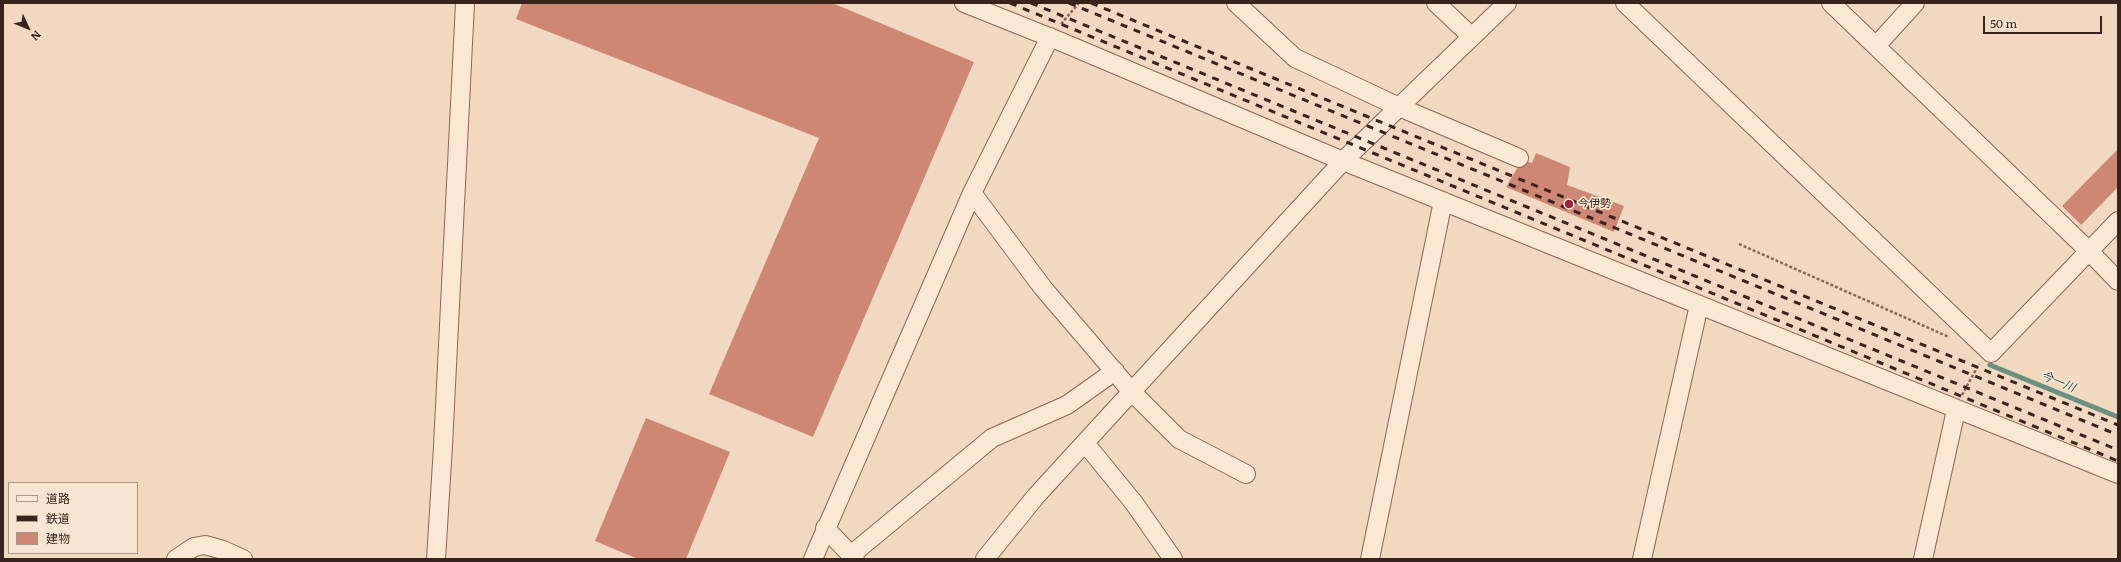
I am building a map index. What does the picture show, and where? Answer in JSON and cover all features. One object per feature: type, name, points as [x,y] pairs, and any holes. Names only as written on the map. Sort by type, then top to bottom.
[{"type":"street","points":[[436,559],[465,3]]},
{"type":"street","points":[[964,3],[1050,37],[1343,161],[1956,410],[2118,474]]},
{"type":"street","points":[[1236,3],[1295,58],[1399,107],[1519,158]]},
{"type":"street","points":[[1436,3],[1472,37]]},
{"type":"street","points":[[985,559],[1036,496],[1343,161],[1507,3]]},
{"type":"street","points":[[1625,3],[1991,353],[2118,221]]},
{"type":"street","points":[[1831,3],[2089,251],[2118,281]]},
{"type":"street","points":[[1876,46],[1915,3]]},
{"type":"street","points":[[813,559],[825,528],[972,193],[1050,37]]},
{"type":"street","points":[[972,193],[1043,288],[1132,392],[1179,439],[1246,474]]},
{"type":"street","points":[[1370,559],[1443,201]]},
{"type":"street","points":[[1642,559],[1699,305]]},
{"type":"street","points":[[825,528],[853,557],[992,438],[1067,405],[1115,371]]},
{"type":"street","points":[[1923,559],[1956,410]]},
{"type":"street","points":[[1085,443],[1134,503],[1174,559]]},
{"type":"street","points":[[176,559],[194,547],[205,545],[223,550],[243,559]]},
{"type":"path","points":[[1050,37],[1078,3]]},
{"type":"path","points":[[1739,244],[1955,340]]},
{"type":"path","points":[[1956,410],[1961,396],[1988,350]]},
{"type":"building","points":[[522,3],[832,3],[974,62],[813,437],[709,394],[819,138],[516,19]]},
{"type":"building","points":[[2118,149],[2118,187],[2081,225],[2062,206]]},
{"type":"building","points":[[1536,153],[1570,167],[1567,185],[1624,206],[1614,232],[1506,187],[1522,160],[1532,163]]},
{"type":"building","points":[[646,418],[730,452],[686,559],[638,559],[595,541]]},
{"type":"waterway","name":"今一川","points":[[1990,365],[2118,417]]},
{"type":"railway","points":[[1010,3],[2118,461]]},
{"type":"railway","points":[[1031,3],[2118,450]]},
{"type":"railway","points":[[1069,3],[2118,435]]},
{"type":"railway","points":[[1091,3],[2118,425]]},
{"type":"place","name":"今伊勢","points":[[1569,204]]}]
